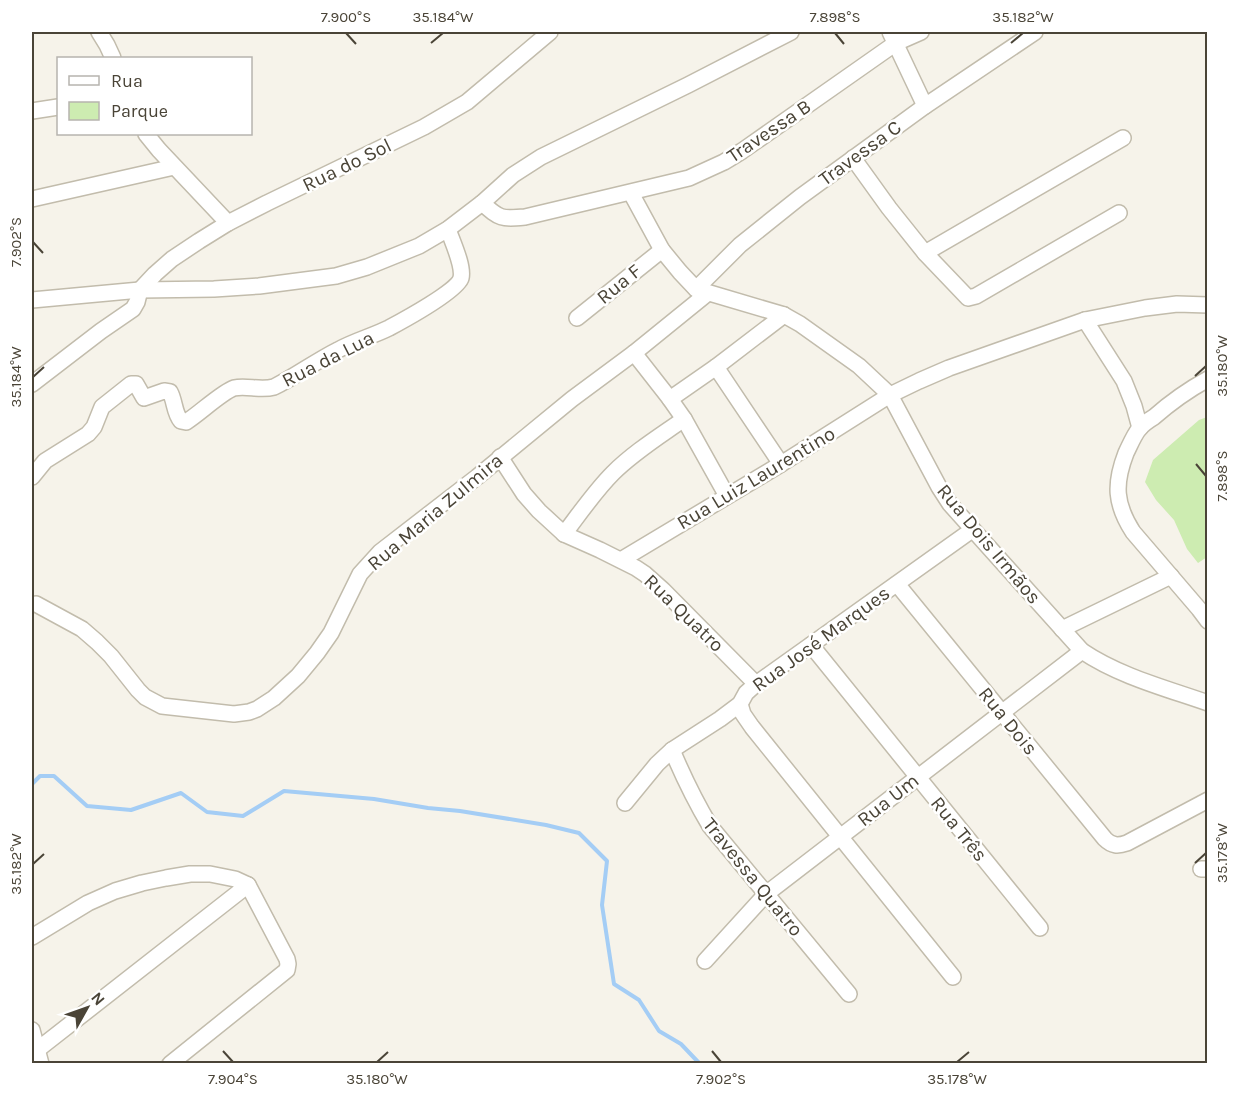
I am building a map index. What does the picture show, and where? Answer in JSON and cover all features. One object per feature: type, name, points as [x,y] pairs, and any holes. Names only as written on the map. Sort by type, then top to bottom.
[{"type":"street","points":[[99,32],[112,57]]},
{"type":"street","name":"Rua do Sol","points":[[32,384],[133,309],[140,291],[172,260],[228,223],[445,116],[475,96],[550,32]]},
{"type":"street","points":[[32,300],[140,291],[214,289],[300,281],[336,276],[367,267],[419,246],[448,229],[513,176],[541,157],[790,32]]},
{"type":"street","name":"Travessa B","points":[[482,203],[499,217],[525,217],[689,178],[733,157],[893,37],[921,32]]},
{"type":"street","name":"Travessa C","points":[[702,291],[753,234],[925,106],[1035,32]]},
{"type":"street","points":[[893,37],[925,106]]},
{"type":"street","points":[[32,111],[57,107]]},
{"type":"street","points":[[147,135],[228,223]]},
{"type":"street","points":[[925,253],[1123,138]]},
{"type":"street","points":[[853,158],[925,253],[968,298],[982,293],[1119,213]]},
{"type":"street","points":[[32,199],[174,167]]},
{"type":"street","points":[[631,193],[662,250],[680,272],[702,291]]},
{"type":"street","name":"Rua da Lua","points":[[32,477],[45,461],[88,434],[102,407],[123,389],[134,384],[144,398],[160,392],[169,392],[173,398],[178,419],[186,422],[230,390],[240,387],[262,389],[274,387],[339,349],[398,323],[443,296],[460,281],[459,262],[448,229]]},
{"type":"street","name":"Rua F","points":[[577,318],[662,250]]},
{"type":"street","name":"Rua Dois Irmãos","points":[[702,291],[784,315],[830,344],[859,366],[890,395],[950,504],[1082,651],[1118,671],[1208,703]]},
{"type":"street","name":"Rua Maria Zulmira","points":[[36,604],[82,630],[97,642],[138,690],[152,702],[162,706],[234,714],[257,709],[274,698],[312,660],[331,633],[355,584],[368,564],[380,552],[572,399],[634,353],[702,291]]},
{"type":"street","name":"Rua Luiz Laurentino","points":[[621,560],[781,464],[890,395],[949,368],[1085,320],[1166,305],[1208,305]]},
{"type":"street","points":[[670,399],[784,315]]},
{"type":"street","points":[[1085,320],[1125,381],[1140,428]]},
{"type":"street","points":[[634,353],[684,419],[727,496]]},
{"type":"street","points":[[716,367],[781,464]]},
{"type":"street","points":[[1205,612],[1147,550],[1125,520],[1117,494],[1122,465],[1130,443],[1140,428],[1165,407],[1208,379]]},
{"type":"street","points":[[564,534],[615,471],[684,419]]},
{"type":"street","name":"Rua Quatro","points":[[500,457],[524,494],[564,534],[621,560],[654,582],[756,684]]},
{"type":"street","name":"Rua José Marques","points":[[625,803],[657,764],[672,750],[740,704],[748,691],[756,684],[972,530]]},
{"type":"street","points":[[1062,630],[1171,576]]},
{"type":"street","name":"Rua Dois","points":[[897,584],[1105,839],[1113,845],[1127,843],[1208,800]]},
{"type":"street","name":"Rua Três","points":[[811,645],[1040,928]]},
{"type":"street","name":"Rua Um","points":[[705,961],[766,894],[1082,651]]},
{"type":"street","points":[[740,704],[743,714],[752,727],[953,977]]},
{"type":"street","name":"Travessa Quatro","points":[[672,750],[705,818],[849,994]]},
{"type":"street","points":[[32,937],[88,903],[142,883],[190,874],[210,874],[235,879],[248,885],[287,959],[287,970],[170,1064]]},
{"type":"street","points":[[32,1030],[36,1055],[248,885]]},
{"type":"green space","points":[[1207,417],[1207,557],[1198,563],[1187,549],[1174,520],[1156,500],[1145,482],[1153,460],[1199,420]]},
{"type":"waterway","points":[[32,784],[40,776],[54,776],[87,806],[131,810],[181,793],[207,812],[243,816],[284,791],[374,799],[460,811],[546,825],[579,833],[607,861],[602,905],[614,984],[639,1000],[659,1031],[681,1044],[700,1064]]}]
